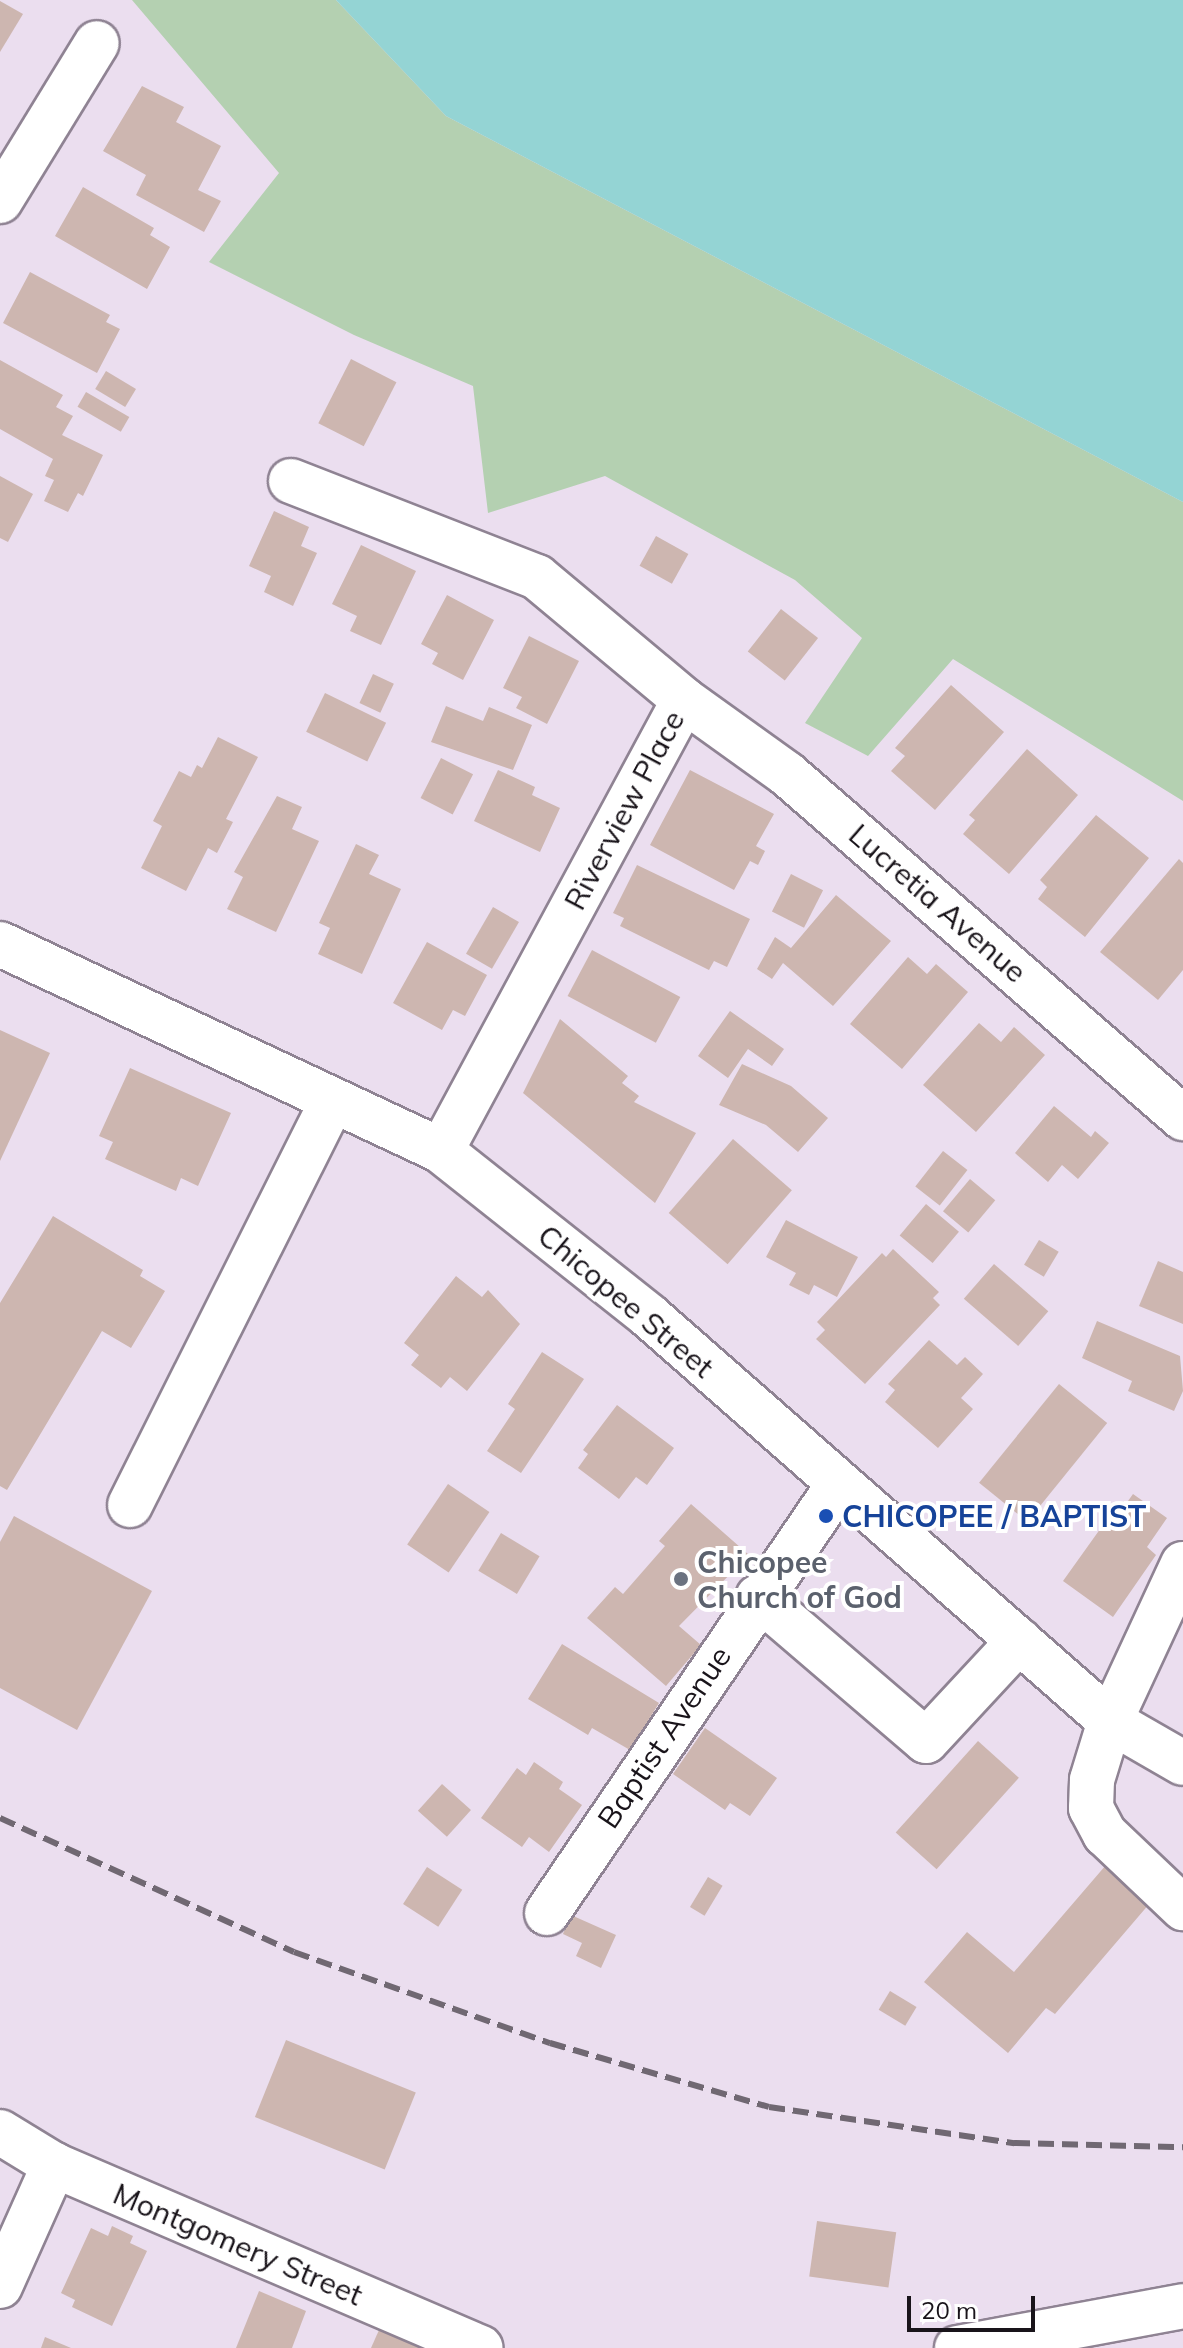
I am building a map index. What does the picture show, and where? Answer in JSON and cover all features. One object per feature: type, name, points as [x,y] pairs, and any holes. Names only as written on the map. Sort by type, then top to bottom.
[{"type":"street","points":[[0,201],[97,43]]},
{"type":"street","name":"Riverview Place","points":[[291,481],[537,577],[684,700],[441,1151]]},
{"type":"street","name":"Lucretia Avenue","points":[[684,700],[833,812],[1183,1118]]},
{"type":"street","name":"Chicopee Street","points":[[0,944],[441,1151],[649,1316],[1110,1721],[1183,1763]]},
{"type":"street","points":[[130,1505],[332,1101]]},
{"type":"street","name":"Baptist Avenue","points":[[547,1913],[758,1597],[839,1484]]},
{"type":"street","points":[[1183,1564],[1110,1721],[1092,1780],[1091,1808],[1105,1834],[1183,1908]]},
{"type":"street","points":[[758,1597],[926,1741],[1019,1641]]},
{"type":"street","name":"Montgomery Street","points":[[0,2132],[54,2165],[480,2348]]},
{"type":"street","points":[[0,2286],[54,2165]]},
{"type":"street","points":[[957,2348],[1183,2306]]},
{"type":"shaded area","points":[[132,0],[336,0],[446,116],[1183,502],[1183,801],[953,659],[868,756],[805,723],[862,638],[795,580],[605,476],[488,513],[473,386],[354,335],[209,262],[279,173]]},
{"type":"shaded area","points":[[336,0],[1183,0],[1183,502],[446,116]]},
{"type":"building","points":[[0,1],[23,14],[0,52]]},
{"type":"building","points":[[142,86],[184,107],[176,122],[221,146],[198,190],[221,201],[204,232],[136,195],[146,175],[103,151]]},
{"type":"building","points":[[83,187],[154,228],[150,235],[170,247],[147,289],[55,236]]},
{"type":"building","points":[[30,272],[110,315],[106,322],[120,329],[97,373],[3,323]]},
{"type":"building","points":[[351,359],[396,382],[364,446],[318,423]]},
{"type":"building","points":[[0,360],[63,395],[56,407],[73,416],[62,435],[103,455],[83,496],[78,493],[68,512],[44,501],[54,480],[45,476],[53,459],[0,429]]},
{"type":"building","points":[[106,371],[136,389],[125,407],[95,389]]},
{"type":"building","points":[[86,392],[129,417],[121,432],[78,407]]},
{"type":"building","points":[[0,476],[33,494],[8,542],[0,538]]},
{"type":"building","points":[[274,511],[309,527],[301,546],[317,553],[293,606],[264,592],[271,576],[249,566]]},
{"type":"building","points":[[656,536],[688,554],[672,584],[640,566]]},
{"type":"building","points":[[361,545],[416,571],[381,645],[350,631],[357,616],[332,604]]},
{"type":"building","points":[[447,595],[494,620],[463,680],[432,664],[438,653],[421,644]]},
{"type":"building","points":[[781,609],[818,638],[785,680],[748,652]]},
{"type":"building","points":[[529,636],[579,661],[547,724],[516,708],[522,697],[503,688]]},
{"type":"building","points":[[373,674],[394,684],[380,713],[359,703]]},
{"type":"building","points":[[951,685],[1004,732],[935,810],[891,771],[905,756],[895,748]]},
{"type":"building","points":[[325,693],[386,723],[367,761],[306,732]]},
{"type":"building","points":[[446,706],[483,721],[489,707],[532,725],[513,770],[431,742]]},
{"type":"building","points":[[218,737],[258,757],[226,819],[233,822],[217,853],[208,848],[186,891],[141,868],[162,826],[153,821],[179,771],[191,777],[197,765],[202,768]]},
{"type":"building","points":[[1027,749],[1078,795],[1009,874],[963,834],[975,820],[969,815]]},
{"type":"building","points":[[441,758],[473,774],[453,814],[421,798]]},
{"type":"building","points":[[498,770],[535,787],[532,795],[560,808],[540,852],[474,821]]},
{"type":"building","points":[[690,770],[774,814],[756,846],[765,851],[758,865],[750,861],[734,890],[650,845]]},
{"type":"building","points":[[277,796],[302,807],[292,829],[319,841],[276,932],[227,909],[243,877],[234,872]]},
{"type":"building","points":[[1096,815],[1149,858],[1085,937],[1038,899],[1047,887],[1040,880]]},
{"type":"building","points":[[356,844],[379,855],[369,874],[401,889],[362,974],[318,954],[330,928],[319,923]]},
{"type":"building","points":[[1179,859],[1183,863],[1183,970],[1158,1000],[1100,952]]},
{"type":"building","points":[[637,865],[750,919],[727,967],[714,961],[709,970],[620,926],[624,918],[613,913]]},
{"type":"building","points":[[791,874],[823,890],[804,928],[772,911]]},
{"type":"building","points":[[836,895],[891,941],[833,1006],[783,963],[772,979],[757,969],[775,937],[791,948]]},
{"type":"building","points":[[493,907],[519,922],[492,969],[466,954]]},
{"type":"building","points":[[427,942],[487,975],[465,1016],[453,1010],[442,1030],[393,1003]]},
{"type":"building","points":[[592,950],[680,997],[656,1043],[568,996]]},
{"type":"building","points":[[908,957],[927,974],[936,964],[968,992],[902,1069],[850,1024]]},
{"type":"building","points":[[730,1011],[784,1049],[772,1066],[748,1049],[728,1078],[698,1056]]},
{"type":"building","points":[[560,1019],[628,1076],[622,1083],[639,1096],[634,1102],[696,1133],[655,1203],[523,1093]]},
{"type":"building","points":[[979,1023],[1001,1042],[1014,1027],[1045,1055],[976,1132],[923,1085]]},
{"type":"building","points":[[0,1030],[50,1053],[0,1161]]},
{"type":"building","points":[[742,1064],[791,1086],[828,1118],[798,1152],[766,1125],[719,1105]]},
{"type":"building","points":[[130,1068],[231,1113],[198,1186],[181,1178],[176,1191],[105,1159],[113,1142],[99,1136]]},
{"type":"building","points":[[1054,1106],[1091,1137],[1095,1131],[1109,1143],[1078,1179],[1062,1165],[1048,1182],[1015,1153]]},
{"type":"building","points":[[733,1139],[792,1190],[728,1264],[669,1213]]},
{"type":"building","points":[[943,1151],[967,1170],[940,1206],[915,1186]]},
{"type":"building","points":[[970,1179],[995,1200],[968,1232],[943,1211]]},
{"type":"building","points":[[926,1204],[959,1232],[933,1263],[900,1235]]},
{"type":"building","points":[[53,1216],[143,1270],[140,1276],[165,1291],[131,1348],[102,1331],[7,1490],[0,1486],[0,1303]]},
{"type":"building","points":[[786,1220],[858,1257],[837,1297],[814,1285],[809,1295],[789,1285],[796,1273],[766,1257]]},
{"type":"building","points":[[1039,1240],[1059,1252],[1044,1277],[1024,1265]]},
{"type":"building","points":[[893,1249],[939,1292],[933,1298],[940,1305],[865,1384],[816,1339],[825,1330],[817,1322],[882,1253],[886,1257]]},
{"type":"building","points":[[1158,1261],[1183,1272],[1183,1324],[1139,1306]]},
{"type":"building","points":[[994,1264],[1048,1311],[1018,1346],[964,1299]]},
{"type":"building","points":[[456,1276],[482,1297],[488,1290],[520,1324],[467,1391],[450,1377],[441,1388],[411,1365],[419,1355],[404,1343]]},
{"type":"building","points":[[1097,1321],[1180,1356],[1183,1391],[1174,1411],[1128,1391],[1132,1381],[1082,1358]]},
{"type":"building","points":[[929,1340],[957,1365],[965,1357],[983,1374],[961,1398],[973,1409],[938,1448],[885,1402],[895,1390],[888,1384]]},
{"type":"building","points":[[542,1352],[584,1379],[521,1473],[487,1451],[515,1409],[508,1404]]},
{"type":"building","points":[[1059,1384],[1107,1423],[1027,1522],[979,1483]]},
{"type":"building","points":[[617,1405],[674,1448],[647,1485],[636,1477],[619,1499],[578,1468],[588,1454],[583,1450]]},
{"type":"building","points":[[448,1484],[489,1512],[449,1572],[407,1545]]},
{"type":"building","points":[[1133,1494],[1167,1518],[1147,1547],[1156,1555],[1113,1617],[1063,1581],[1108,1518],[1113,1522]]},
{"type":"building","points":[[691,1504],[749,1555],[679,1626],[701,1645],[666,1686],[587,1618],[615,1587],[623,1594],[665,1546],[659,1541]]},
{"type":"building","points":[[14,1516],[152,1591],[77,1730],[0,1688],[0,1542]]},
{"type":"building","points":[[501,1533],[540,1556],[517,1594],[478,1571]]},
{"type":"building","points":[[562,1644],[659,1703],[630,1750],[592,1728],[588,1735],[528,1699]]},
{"type":"building","points":[[705,1728],[777,1778],[750,1816],[730,1803],[725,1810],[673,1774]]},
{"type":"building","points":[[978,1741],[1019,1778],[937,1869],[896,1832]]},
{"type":"building","points":[[534,1762],[563,1782],[559,1789],[582,1805],[549,1852],[529,1837],[522,1847],[481,1818],[517,1768],[526,1775]]},
{"type":"building","points":[[442,1784],[471,1810],[447,1837],[418,1811]]},
{"type":"building","points":[[1106,1865],[1150,1903],[1055,2014],[1046,2008],[1008,2053],[924,1982],[967,1932],[1014,1972]]},
{"type":"building","points":[[427,1867],[462,1890],[438,1927],[403,1904]]},
{"type":"building","points":[[708,1877],[723,1886],[705,1916],[690,1907]]},
{"type":"building","points":[[571,1915],[616,1935],[601,1968],[576,1956],[582,1943],[563,1934]]},
{"type":"building","points":[[890,1991],[917,2007],[905,2026],[879,2010]]},
{"type":"building","points":[[286,2040],[416,2092],[385,2169],[255,2117]]},
{"type":"building","points":[[817,2221],[896,2232],[888,2288],[809,2276]]},
{"type":"building","points":[[112,2226],[133,2236],[130,2243],[147,2251],[112,2326],[72,2307],[75,2300],[61,2293],[91,2228],[108,2236]]},
{"type":"building","points":[[259,2291],[306,2311],[292,2348],[236,2348]]},
{"type":"building","points":[[379,2330],[420,2348],[371,2348]]},
{"type":"building","points":[[45,2337],[71,2348],[41,2348]]},
{"type":"railway","points":[[0,1818],[294,1952],[550,2043],[769,2107],[1014,2143],[1183,2147]]},
{"type":"place","name":"CHICOPEE / BAPTIST","points":[[826,1516]]},
{"type":"place","name":"Chicopee Church of God","points":[[681,1579]]}]
